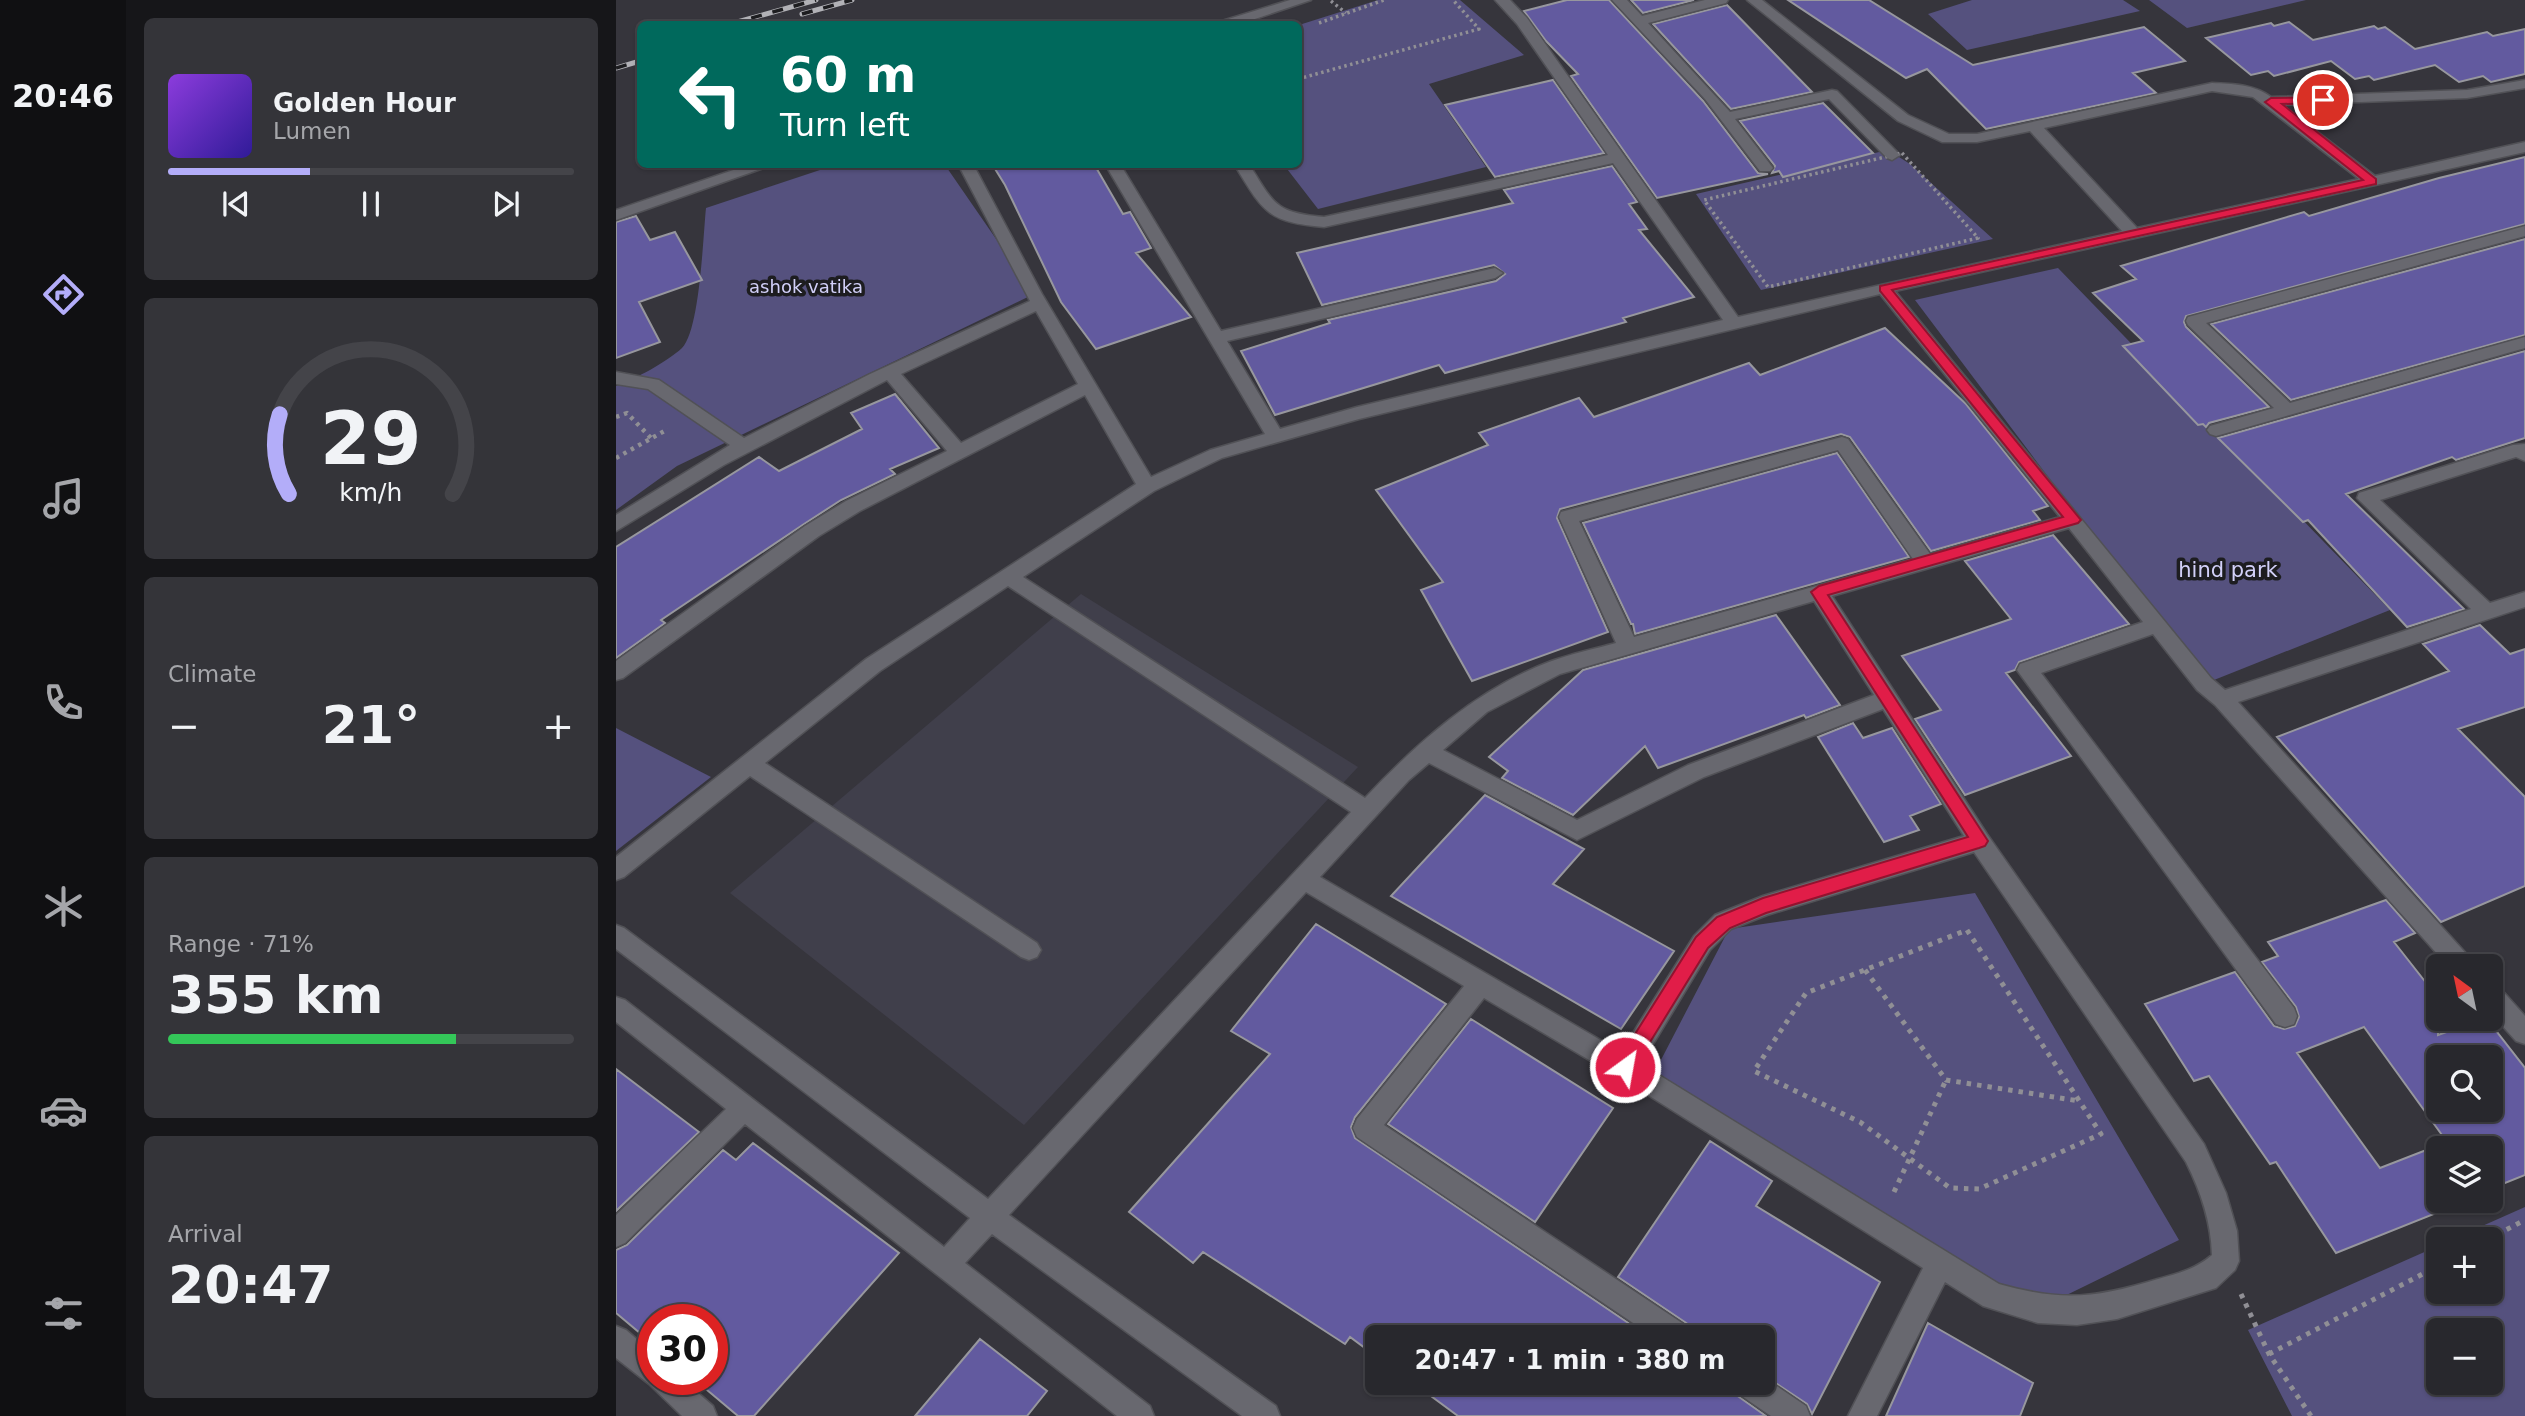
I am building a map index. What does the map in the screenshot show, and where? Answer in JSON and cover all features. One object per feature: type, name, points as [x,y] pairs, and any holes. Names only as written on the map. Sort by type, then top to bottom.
[{"type":"street","points":[[1237,21],[1304,0]]},
{"type":"street","points":[[1505,2],[1525,0]]},
{"type":"street","points":[[1619,0],[1690,72],[1765,168]]},
{"type":"street","points":[[1640,21],[1721,0]]},
{"type":"street","points":[[1754,0],[1903,118],[1947,139],[1977,138],[2211,87],[2241,89],[2271,102],[2372,181]]},
{"type":"street","points":[[1505,2],[1522,21],[1734,324]]},
{"type":"street","points":[[2271,102],[2467,94],[2525,84]]},
{"type":"street","points":[[1725,117],[1832,94],[1892,155]]},
{"type":"street","points":[[2034,126],[2134,234]]},
{"type":"street","points":[[616,870],[873,665],[1147,485],[1216,454],[1357,413],[1884,288],[2525,147]]},
{"type":"street","points":[[1244,168],[1272,212],[1294,220],[1324,222],[1618,157]]},
{"type":"street","points":[[616,215],[756,168]]},
{"type":"street","points":[[967,168],[1040,303],[1147,485]]},
{"type":"street","points":[[1114,168],[1275,436]]},
{"type":"street","points":[[2287,410],[2194,321],[2525,231]]},
{"type":"street","points":[[1216,338],[1495,272]]},
{"type":"street","points":[[1884,288],[2204,684],[2222,699],[2452,954]]},
{"type":"street","points":[[616,524],[665,490],[744,446],[890,372],[1040,303]]},
{"type":"street","points":[[2216,430],[2525,342]]},
{"type":"street","points":[[890,372],[958,452]]},
{"type":"street","points":[[616,378],[653,384],[744,446]]},
{"type":"street","points":[[616,671],[812,531],[853,506],[1089,386]]},
{"type":"street","points":[[1628,647],[1568,517],[1842,443],[1925,561]]},
{"type":"street","points":[[2487,612],[2366,498],[2519,449],[2525,455]]},
{"type":"street","points":[[946,1264],[1401,774],[1480,706],[1554,668],[2073,520]]},
{"type":"street","points":[[1007,576],[1367,811]]},
{"type":"street","points":[[1304,879],[1625,1067],[1993,1296],[2038,1309],[2077,1311],[2117,1305],[2206,1278],[2226,1261],[2225,1230],[2217,1195],[2196,1153],[1979,841],[1819,592]]},
{"type":"street","points":[[2222,699],[2525,599]]},
{"type":"street","points":[[2157,625],[2027,670],[2286,1016]]},
{"type":"street","points":[[1428,751],[1577,831],[1696,771],[1888,699]]},
{"type":"street","points":[[749,764],[1029,950]]},
{"type":"street","points":[[1625,1067],[1702,943],[1723,922],[1763,906],[1979,841]]},
{"type":"street","points":[[616,935],[989,1216],[1266,1416]]},
{"type":"street","points":[[1481,983],[1366,1128],[1660,1325]]},
{"type":"street","points":[[616,1008],[1140,1416]]},
{"type":"street","points":[[2503,1009],[2525,1033]]},
{"type":"street","points":[[616,1234],[743,1109]]},
{"type":"street","points":[[1862,1416],[1940,1263]]},
{"type":"street","points":[[616,1340],[637,1358]]},
{"type":"street","points":[[679,1395],[703,1416]]},
{"type":"street","points":[[1765,1395],[1796,1416]]},
{"type":"path","points":[[1331,0],[1346,14],[1384,0]]},
{"type":"path","points":[[1302,78],[1479,29],[1453,0]]},
{"type":"path","points":[[1902,153],[1978,238],[1768,287],[1704,200],[1731,194],[1892,155],[1902,153]]},
{"type":"path","points":[[616,417],[627,413],[652,439],[616,458]]},
{"type":"path","points":[[1966,930],[2080,1101],[2101,1134],[1979,1189],[1950,1188],[1860,1122],[1754,1071],[1806,993],[1966,930]]},
{"type":"path","points":[[1865,970],[1946,1080],[2080,1101]]},
{"type":"path","points":[[1909,1160],[1946,1080]]},
{"type":"path","points":[[2503,1231],[2525,1220]]},
{"type":"path","points":[[2226,1261],[2269,1354],[2311,1416]]},
{"type":"path","points":[[2269,1354],[2426,1271]]},
{"type":"shaded area","points":[[1081,594],[1358,767],[1024,1125],[730,893]]},
{"type":"green space","points":[[1378,0],[1460,0],[1524,55],[1429,84],[1486,167],[1318,209],[1286,168],[1302,168],[1302,24]]},
{"type":"green space","points":[[1972,0],[2123,0],[2140,11],[1967,50],[1928,14]]},
{"type":"green space","points":[[2149,0],[2306,0],[2187,28]]},
{"type":"green space","points":[[1888,150],[1910,164],[1993,239],[1761,290],[1696,194]]},
{"type":"green space","name":"ashok vatika","points":[[826,168],[947,168],[1034,294],[677,466],[616,510],[616,386],[668,359],[682,348],[688,338],[697,303],[706,208]]},
{"type":"green space","name":"hind park","points":[[2058,268],[2390,610],[2204,684],[1915,300]]},
{"type":"green space","points":[[616,728],[711,777],[616,851]]},
{"type":"green space","points":[[1975,893],[2179,1240],[2038,1309],[1650,1081],[1729,929]]},
{"type":"green space","points":[[2525,1207],[2525,1416],[2292,1416],[2248,1330],[2426,1251],[2426,1304],[2503,1304],[2503,1227],[2480,1227]]},
{"type":"building","points":[[1567,0],[1609,0],[1703,101],[1758,173],[1768,174],[1657,198],[1571,76],[1578,74],[1546,41],[1524,11]]},
{"type":"building","points":[[1631,0],[1694,0],[1643,13]]},
{"type":"building","points":[[1788,0],[1869,0],[1973,65],[2144,27],[2185,61],[2133,73],[2156,93],[1986,129],[1927,69],[1906,78]]},
{"type":"building","points":[[1727,5],[1812,92],[1731,109],[1653,24]]},
{"type":"building","points":[[2289,22],[2313,40],[2374,26],[2378,29],[2385,27],[2415,49],[2487,32],[2493,36],[2525,29],[2525,74],[2491,82],[2483,76],[2459,82],[2435,65],[2374,80],[2369,76],[2355,79],[2331,61],[2274,76],[2268,71],[2251,75],[2206,38],[2271,23],[2274,26]]},
{"type":"building","points":[[1553,80],[1604,153],[1495,177],[1445,105]]},
{"type":"building","points":[[1823,103],[1873,153],[1783,177],[1779,171],[1772,173],[1775,166],[1740,121]]},
{"type":"building","points":[[2525,157],[2525,224],[2186,316],[2186,327],[2269,407],[2209,423],[2206,427],[2203,424],[2198,425],[2123,346],[2143,341],[2093,293],[2136,279],[2121,266],[2304,212],[2309,216],[2439,178]]},
{"type":"building","points":[[1612,166],[1637,202],[1629,204],[1647,229],[1639,230],[1694,297],[1623,318],[1626,322],[1445,373],[1439,365],[1275,415],[1241,351],[1330,323],[1328,320],[1496,281],[1505,274],[1494,265],[1322,305],[1297,253],[1513,203],[1504,190]]},
{"type":"building","points":[[994,168],[1096,168],[1123,214],[1130,212],[1151,248],[1136,253],[1191,317],[1096,349],[1061,302]]},
{"type":"building","points":[[636,216],[650,240],[675,232],[702,280],[639,302],[660,342],[616,358],[616,222]]},
{"type":"building","points":[[2525,239],[2525,335],[2291,400],[2211,324]]},
{"type":"building","points":[[1885,328],[1966,404],[2048,506],[2033,511],[2040,520],[1931,551],[1850,437],[1841,434],[1560,509],[1557,518],[1608,632],[1472,681],[1421,590],[1443,582],[1376,490],[1488,445],[1479,433],[1579,398],[1594,417],[1749,363],[1760,375]]},
{"type":"building","points":[[2525,351],[2525,438],[2456,460],[2452,457],[2346,494],[2464,609],[2407,627],[2308,520],[2303,522],[2218,438]]},
{"type":"building","points":[[895,394],[939,448],[890,469],[895,474],[841,500],[804,524],[661,620],[665,623],[616,658],[616,547],[759,457],[779,471],[862,429],[851,413]]},
{"type":"building","points":[[1837,453],[1909,557],[1635,634],[1633,624],[1583,523]]},
{"type":"building","points":[[2053,535],[2129,624],[2019,662],[2015,670],[2006,673],[2071,756],[1965,795],[1915,719],[1941,710],[1902,656],[2011,619],[1965,561]]},
{"type":"building","points":[[1776,615],[1840,705],[1806,718],[1804,715],[1658,768],[1645,746],[1573,815],[1502,778],[1508,771],[1489,757],[1583,670]]},
{"type":"building","points":[[2480,625],[2510,654],[2525,649],[2525,707],[2458,729],[2525,797],[2525,886],[2441,922],[2277,737],[2449,671],[2423,644]]},
{"type":"building","points":[[1853,723],[1863,738],[1892,728],[1941,804],[1910,816],[1919,830],[1884,842],[1818,737]]},
{"type":"building","points":[[1485,795],[1584,849],[1553,884],[1674,951],[1621,1029],[1391,896]]},
{"type":"building","points":[[2386,900],[2415,933],[2394,942],[2426,983],[2426,1031],[2438,1031],[2438,1035],[2449,1031],[2496,1031],[2525,1068],[2525,1175],[2503,1184],[2503,1136],[2443,1136],[2433,1122],[2503,1122],[2503,1045],[2426,1045],[2426,1113],[2364,1027],[2297,1053],[2380,1168],[2426,1150],[2426,1213],[2436,1213],[2336,1253],[2276,1162],[2270,1164],[2209,1076],[2194,1081],[2145,1004],[2235,972],[2274,1026],[2284,1029],[2295,1026],[2299,1017],[2296,1007],[2262,962],[2278,956],[2268,942]]},
{"type":"building","points":[[1316,924],[1446,1004],[1355,1117],[1351,1127],[1355,1138],[1631,1325],[1365,1325],[1365,1348],[1350,1337],[1345,1344],[1203,1252],[1193,1263],[1129,1212],[1270,1054],[1231,1031]]},
{"type":"building","points":[[1471,1019],[1613,1108],[1535,1222],[1388,1124]]},
{"type":"building","points":[[616,1069],[699,1132],[616,1211]]},
{"type":"building","points":[[1710,1141],[1772,1181],[1756,1206],[1880,1282],[1812,1414],[1807,1404],[1775,1383],[1775,1325],[1689,1325],[1618,1277]]},
{"type":"building","points":[[753,1143],[899,1253],[754,1416],[738,1416],[713,1395],[728,1395],[728,1304],[637,1304],[637,1331],[616,1313],[616,1250],[627,1245],[723,1150],[736,1160]]},
{"type":"building","points":[[1928,1323],[2033,1383],[2020,1416],[1886,1416]]},
{"type":"building","points":[[980,1339],[1047,1391],[1027,1416],[915,1416]]},
{"type":"building","points":[[1430,1395],[1736,1395],[1766,1416],[1458,1416]]},
{"type":"railway","points":[[741,21],[816,0]]},
{"type":"railway","points":[[802,14],[852,0]]},
{"type":"railway","points":[[616,68],[637,62]]},
{"type":"route","points":[[1625,1067],[1702,943],[1723,922],[1763,906],[1979,841],[1819,592],[2073,520],[1884,288],[2372,181],[2271,102],[2323,100]]}]
